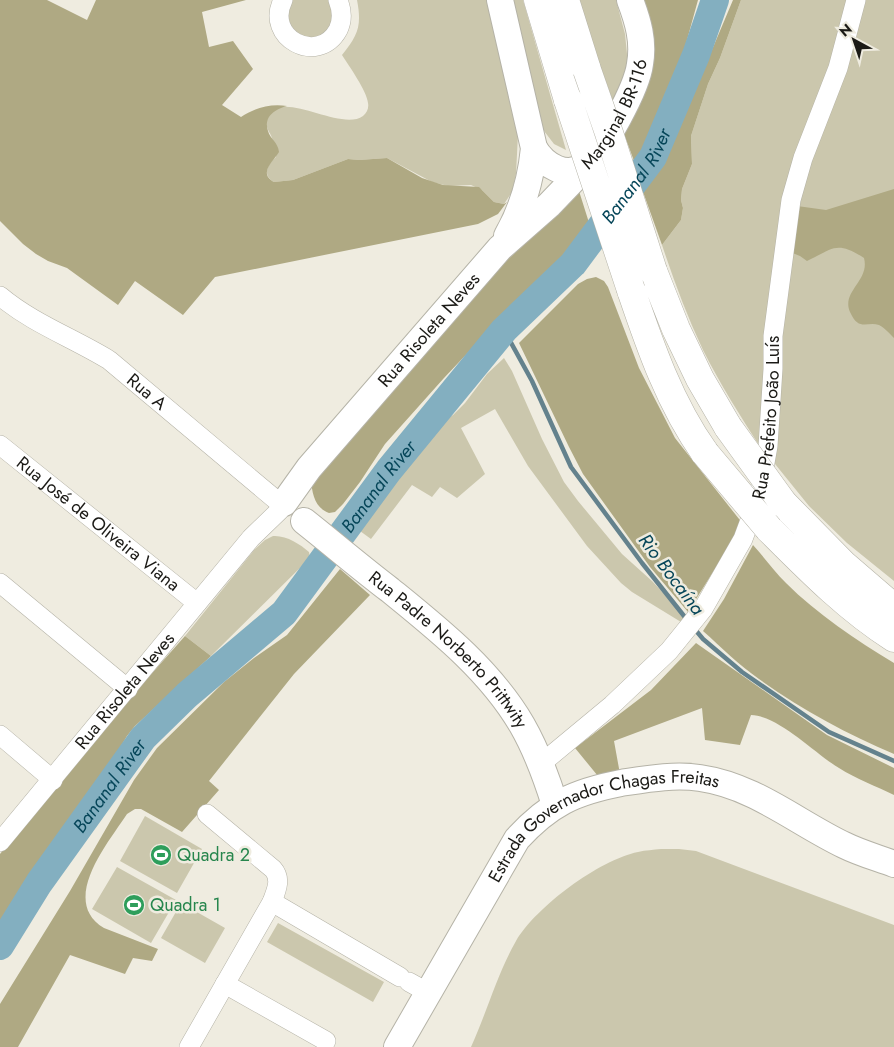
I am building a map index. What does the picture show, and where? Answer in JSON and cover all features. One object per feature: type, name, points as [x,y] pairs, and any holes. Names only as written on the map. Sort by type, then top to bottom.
[{"type":"highway","points":[[538,0],[568,100],[648,343],[670,393],[694,438],[769,528],[845,602],[894,638]]},
{"type":"highway","points":[[565,0],[652,271],[696,371],[728,428],[783,503],[843,564],[894,608]]},
{"type":"main road","points":[[500,0],[534,148],[530,176],[522,206],[500,248]]},
{"type":"main road","name":"Marginal BR-116","points":[[534,148],[543,160],[556,169],[572,170],[585,165],[596,152],[614,124],[638,75],[642,42],[630,0]]},
{"type":"main road","name":"Rua Risoleta Neves","points":[[292,513],[309,468],[500,248],[549,205],[585,165]]},
{"type":"main road","name":"Rua Padre Norberto Prittwity","points":[[292,513],[351,558],[420,615],[456,646],[489,680],[521,724],[542,764],[555,805]]},
{"type":"main road","name":"Estrada Governador Chagas Freitas","points":[[397,1047],[412,984],[516,839],[534,821],[555,805],[583,792],[643,779],[679,776],[719,782],[753,794],[844,846],[894,864]]},
{"type":"street","points":[[283,0],[279,15],[283,30],[293,42],[311,47],[328,41],[338,30],[342,12],[338,0]]},
{"type":"street","name":"Rua Prefeito João Luís","points":[[542,764],[636,684],[683,636],[703,609],[743,539],[759,496],[768,446],[773,336],[792,200],[803,158],[838,68],[856,0]]},
{"type":"street","name":"Rua A","points":[[0,296],[24,314],[89,347],[109,360],[292,513]]},
{"type":"street","name":"Rua José de Oliveira Viana","points":[[0,445],[197,603]]},
{"type":"street","name":"Rua Risoleta Neves","points":[[0,842],[251,538],[292,513]]},
{"type":"street","points":[[0,583],[128,688]]},
{"type":"street","points":[[0,735],[53,780]]},
{"type":"street","points":[[189,1047],[272,902],[278,882],[276,872],[207,814]]},
{"type":"street","points":[[272,902],[412,984]]},
{"type":"street","points":[[225,984],[326,1040]]},
{"type":"shaded area","points":[[0,0],[47,0],[87,20],[96,0],[246,0],[202,12],[209,47],[233,41],[253,69],[222,105],[241,117],[263,107],[287,106],[275,111],[267,121],[269,134],[279,152],[268,167],[267,175],[269,179],[274,182],[293,180],[348,159],[387,158],[422,178],[443,185],[479,187],[494,202],[504,204],[507,202],[498,214],[478,224],[215,277],[183,315],[135,281],[118,305],[67,268],[36,254],[0,221]]},
{"type":"shaded area","points":[[288,0],[333,0],[337,10],[324,39],[292,35],[285,5]]},
{"type":"shaded area","points":[[357,0],[491,0],[518,134],[516,174],[512,192],[504,204],[494,202],[482,190],[471,185],[448,186],[432,182],[387,158],[348,159],[293,180],[274,182],[270,179],[267,170],[270,163],[276,157],[267,120],[273,110],[283,107],[295,108],[340,119],[353,120],[367,112],[367,98],[342,55],[352,42],[359,24]]},
{"type":"shaded area","points":[[509,0],[523,0],[566,150],[554,144],[541,127]]},
{"type":"shaded area","points":[[577,0],[616,0],[625,34],[628,64],[615,107]]},
{"type":"shaded area","points":[[635,0],[698,0],[676,80],[637,169],[624,134],[638,96]]},
{"type":"shaded area","points":[[733,0],[741,0],[720,58],[708,84],[691,136],[692,164],[682,189],[681,200],[683,208],[681,220],[662,245],[642,189],[674,136],[687,109]]},
{"type":"shaded area","points":[[741,0],[851,0],[799,159],[762,450],[703,350],[681,298],[662,245],[681,220],[683,208],[681,200],[682,189],[692,164],[691,136],[708,84],[720,58]]},
{"type":"shaded area","points":[[864,0],[894,0],[894,581],[847,543],[809,506],[771,459],[780,344],[797,206]]},
{"type":"shaded area","points":[[894,189],[894,338],[879,325],[860,324],[853,318],[850,312],[849,298],[863,273],[865,266],[864,258],[855,252],[841,248],[829,250],[807,261],[790,252],[797,206],[826,210]]},
{"type":"shaded area","points":[[579,191],[591,229],[539,284],[494,325],[444,378],[385,444],[343,504],[335,512],[329,513],[320,508],[313,495],[311,479],[487,278]]},
{"type":"shaded area","points":[[596,277],[604,281],[608,287],[639,368],[675,438],[743,524],[688,612],[650,567],[583,474],[519,343],[578,284]]},
{"type":"shaded area","points":[[504,358],[512,371],[542,439],[564,482],[622,554],[652,581],[685,616],[681,622],[632,592],[621,583],[587,546],[528,466],[495,409],[461,428],[485,474],[457,498],[440,487],[432,497],[412,485],[371,539],[360,531],[361,519],[388,483],[414,443],[428,430],[453,415],[465,403],[487,374]]},
{"type":"shaded area","points":[[273,536],[283,537],[297,543],[309,552],[310,558],[211,656],[185,636],[255,549]]},
{"type":"shaded area","points":[[753,545],[798,594],[824,616],[851,636],[894,663],[894,754],[859,738],[791,701],[744,668],[703,631],[724,599]]},
{"type":"shaded area","points":[[340,569],[370,595],[294,674],[209,781],[219,790],[182,832],[141,809],[135,809],[127,814],[109,840],[92,872],[86,888],[86,903],[91,917],[104,928],[158,949],[152,961],[133,958],[125,974],[70,955],[18,1047],[0,1047],[0,1004],[70,891],[134,780],[157,748],[224,682],[287,635]]},
{"type":"shaded area","points":[[185,636],[211,656],[135,726],[127,736],[58,852],[0,941],[0,854],[107,724]]},
{"type":"shaded area","points":[[696,643],[827,735],[894,768],[894,795],[846,772],[785,728],[762,717],[751,715],[740,745],[705,740],[702,708],[614,741],[620,774],[602,781],[575,748],[651,690]]},
{"type":"shaded area","name":"Quadra 2","points":[[145,816],[202,849],[177,893],[120,861]]},
{"type":"shaded area","points":[[661,849],[696,851],[894,925],[894,1047],[471,1047],[509,954],[525,928],[538,914],[570,887],[605,864],[638,852]]},
{"type":"shaded area","name":"Quadra 1","points":[[117,867],[176,900],[151,943],[92,909]]},
{"type":"shaded area","points":[[181,903],[225,928],[205,963],[161,938]]},
{"type":"shaded area","points":[[278,923],[384,982],[373,1002],[267,942]]},
{"type":"waterway","name":"Bananal River","points":[[0,946],[39,883],[143,738],[187,695],[284,613],[389,470],[504,330],[573,264],[653,157],[696,55],[715,0]]},
{"type":"waterway","name":"Rio Bocaína","points":[[504,330],[532,381],[571,467],[642,563],[688,621]]},
{"type":"waterway","name":"Rio Bocaína","points":[[693,627],[703,639],[742,672],[829,732],[894,761]]},
{"type":"place","name":"Quadra 2","points":[[161,855]]},
{"type":"place","name":"Quadra 1","points":[[134,905]]}]
